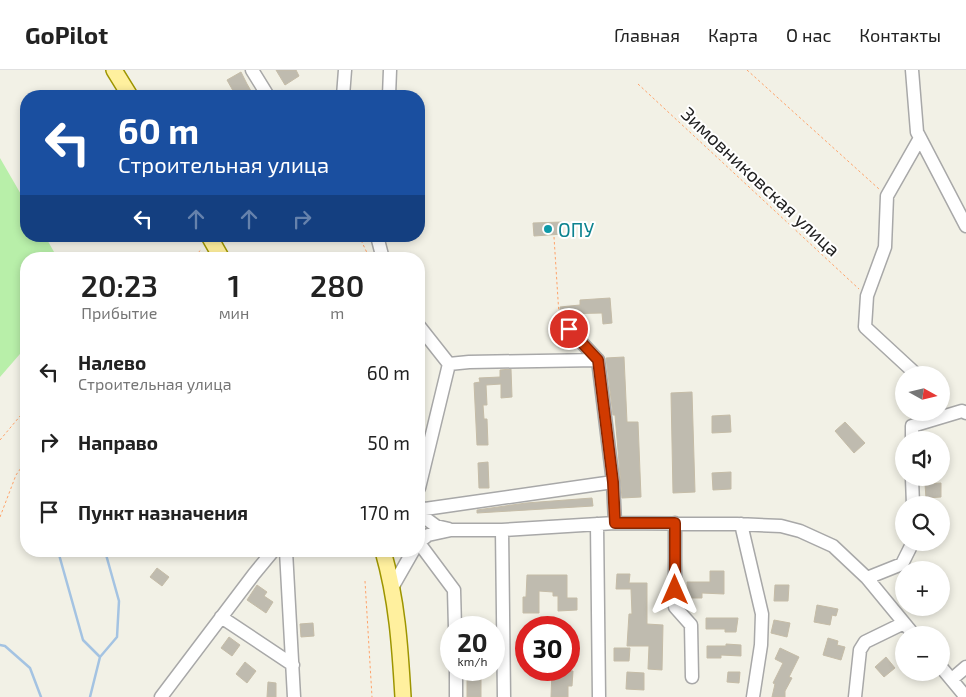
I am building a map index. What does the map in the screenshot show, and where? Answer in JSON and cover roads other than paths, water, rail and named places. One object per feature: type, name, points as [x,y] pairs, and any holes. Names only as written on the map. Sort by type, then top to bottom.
[{"type":"main road","points":[[114,70],[126,90]]},
{"type":"main road","points":[[385,557],[393,586],[400,648],[402,697]]},
{"type":"street","points":[[252,70],[264,90]]},
{"type":"street","points":[[343,90],[345,70]]},
{"type":"street","points":[[389,90],[390,70]]},
{"type":"street","points":[[912,70],[917,132],[964,218]]},
{"type":"street","points":[[907,366],[865,327],[867,296],[885,247],[887,196],[920,138]]},
{"type":"street","points":[[569,329],[598,360],[613,482],[615,523]]},
{"type":"street","points":[[425,334],[449,364]]},
{"type":"street","points":[[449,364],[598,360]]},
{"type":"street","points":[[425,463],[449,364]]},
{"type":"street","points":[[914,431],[962,411],[966,413]]},
{"type":"street","points":[[425,509],[613,482]]},
{"type":"street","points":[[425,517],[436,526],[451,530]]},
{"type":"street","points":[[425,538],[451,530],[502,530],[615,523],[781,526],[800,531],[833,546],[867,578],[906,626]]},
{"type":"street","points":[[675,523],[675,607],[691,625],[692,677]]},
{"type":"street","points":[[596,524],[599,697]]},
{"type":"street","points":[[741,524],[762,614],[753,697]]},
{"type":"street","points":[[502,530],[504,697]]},
{"type":"street","points":[[425,550],[454,590],[455,616]]},
{"type":"street","points":[[867,578],[902,564],[908,551]]},
{"type":"street","points":[[161,697],[221,616],[268,557]]},
{"type":"street","points":[[286,557],[294,697]]},
{"type":"street","points":[[387,557],[400,564],[409,557]]},
{"type":"street","points":[[393,586],[409,557]]},
{"type":"street","points":[[221,616],[293,665]]},
{"type":"street","points":[[855,697],[860,650],[865,642],[904,623]]},
{"type":"street","points":[[966,667],[952,679],[966,697]]},
{"type":"street","points":[[456,681],[456,697]]},
{"type":"waterway","points":[[60,557],[83,640],[100,657]]},
{"type":"waterway","points":[[90,697],[100,657],[117,637],[119,601],[107,557]]},
{"type":"waterway","points":[[0,645],[5,646],[30,668],[41,697]]},
{"type":"place","name":"ОПУ","points":[[548,229]]}]
